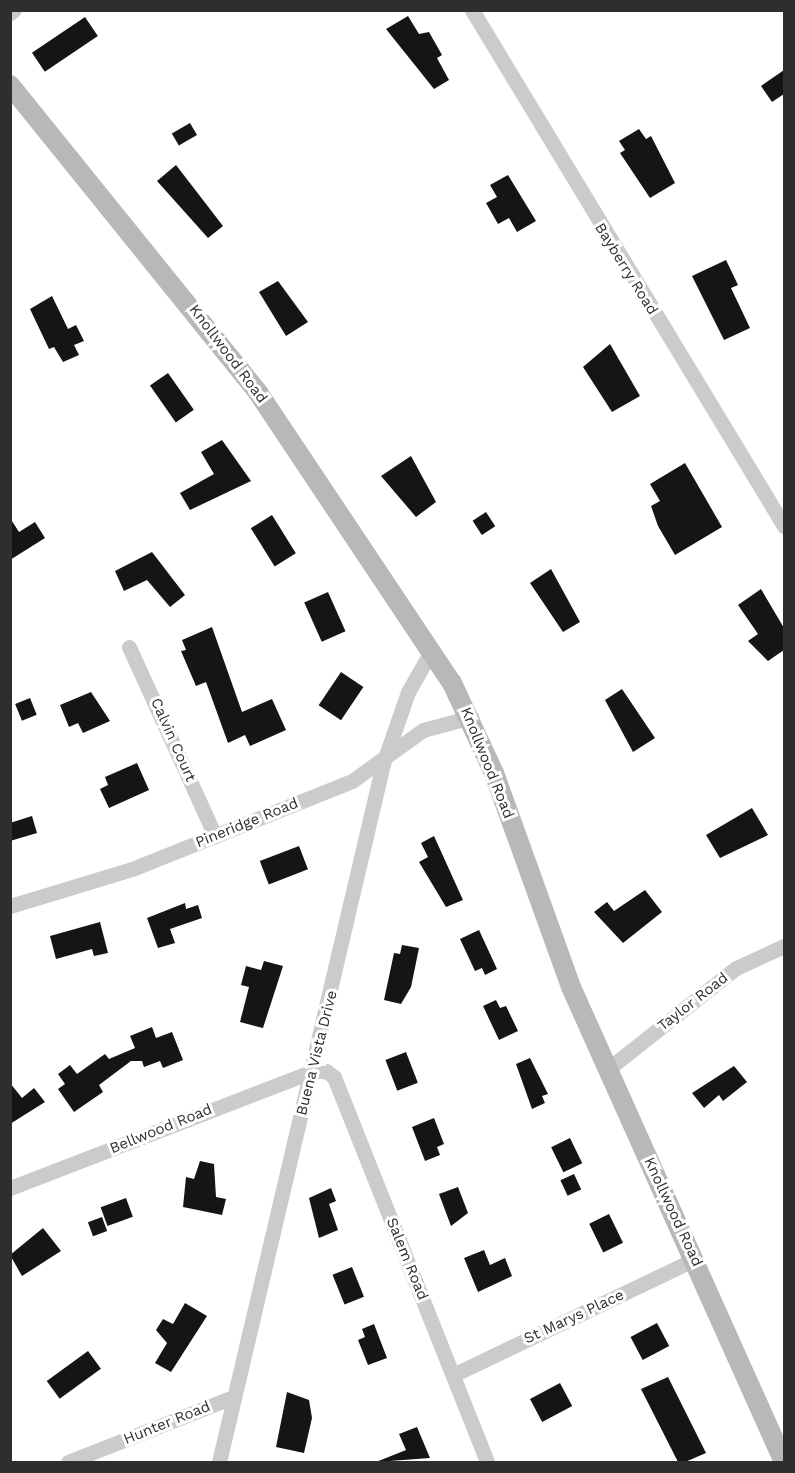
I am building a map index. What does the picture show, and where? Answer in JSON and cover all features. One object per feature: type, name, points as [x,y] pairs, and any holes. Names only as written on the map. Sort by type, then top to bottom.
[{"type":"main road","name":"Knollwood Road","points":[[10,85],[259,394],[432,650],[471,717],[544,917],[608,1069],[784,1462]]},
{"type":"street","name":"Bayberry Road","points":[[472,10],[784,526]]},
{"type":"street","name":"Calvin Court","points":[[129,646],[215,836]]},
{"type":"street","name":"Buena Vista Drive","points":[[219,1462],[383,764],[408,692],[432,650]]},
{"type":"street","name":"Pineridge Road","points":[[10,906],[215,836],[383,764],[423,730],[471,717]]},
{"type":"street","name":"Taylor Road","points":[[608,1069],[736,968],[784,946]]},
{"type":"street","name":"Bellwood Road","points":[[10,1188],[312,1071]]},
{"type":"street","name":"Salem Road","points":[[312,1071],[334,1077],[487,1462]]},
{"type":"street","name":"St Marys Place","points":[[453,1376],[695,1259]]},
{"type":"street","name":"Hunter Road","points":[[68,1462],[233,1397]]},
{"type":"building","points":[[408,16],[419,34],[429,32],[442,55],[437,58],[449,80],[434,89],[386,29]]},
{"type":"building","points":[[85,17],[98,36],[45,72],[32,53]]},
{"type":"building","points":[[784,70],[784,94],[772,102],[761,86]]},
{"type":"building","points":[[190,123],[197,135],[179,146],[172,134]]},
{"type":"building","points":[[639,129],[646,139],[651,136],[675,183],[650,198],[620,153],[625,150],[619,141]]},
{"type":"building","points":[[176,165],[223,226],[208,238],[157,181]]},
{"type":"building","points":[[508,175],[536,221],[517,232],[509,218],[498,224],[486,203],[497,197],[490,185]]},
{"type":"building","points":[[726,260],[738,285],[731,288],[750,328],[724,340],[692,276]]},
{"type":"building","points":[[278,281],[308,322],[286,336],[259,292]]},
{"type":"building","points":[[52,296],[68,329],[76,325],[84,341],[74,345],[79,355],[63,362],[54,347],[49,349],[30,309]]},
{"type":"building","points":[[610,344],[640,396],[612,412],[583,367]]},
{"type":"building","points":[[168,373],[194,410],[176,422],[150,386]]},
{"type":"building","points":[[222,440],[251,481],[190,510],[180,493],[214,474],[201,452]]},
{"type":"building","points":[[411,456],[436,502],[416,517],[381,476]]},
{"type":"building","points":[[685,463],[722,527],[675,555],[658,526],[651,506],[660,501],[650,484]]},
{"type":"building","points":[[486,512],[495,526],[482,535],[473,521]]},
{"type":"building","points":[[272,515],[296,553],[275,566],[251,528]]},
{"type":"building","points":[[10,518],[19,532],[35,522],[45,538],[10,560]]},
{"type":"building","points":[[152,552],[185,595],[170,607],[147,580],[124,591],[115,571]]},
{"type":"building","points":[[551,569],[580,622],[563,632],[530,583]]},
{"type":"building","points":[[761,589],[784,628],[784,650],[768,661],[748,641],[758,634],[738,605]]},
{"type":"building","points":[[328,592],[345,631],[322,642],[304,603]]},
{"type":"building","points":[[212,627],[242,712],[272,699],[286,730],[250,746],[245,735],[228,743],[206,682],[196,686],[181,651],[186,650],[182,640]]},
{"type":"building","points":[[341,672],[363,687],[341,720],[319,705]]},
{"type":"building","points":[[622,689],[655,738],[633,752],[605,700]]},
{"type":"building","points":[[91,692],[110,721],[83,733],[78,723],[69,727],[60,705]]},
{"type":"building","points":[[30,698],[37,715],[22,721],[15,704]]},
{"type":"building","points":[[137,763],[149,790],[109,808],[100,789],[108,785],[105,777]]},
{"type":"building","points":[[752,808],[768,835],[720,858],[706,835]]},
{"type":"building","points":[[32,816],[37,833],[10,841],[10,823]]},
{"type":"building","points":[[434,836],[463,900],[446,907],[419,862],[428,857],[421,843]]},
{"type":"building","points":[[299,846],[308,869],[269,884],[260,861]]},
{"type":"building","points":[[645,890],[662,912],[623,943],[594,912],[607,902],[614,911]]},
{"type":"building","points":[[185,903],[186,909],[198,905],[202,918],[170,929],[175,943],[158,948],[147,918]]},
{"type":"building","points":[[100,922],[108,953],[94,956],[92,949],[56,959],[50,936]]},
{"type":"building","points":[[479,930],[497,969],[485,975],[482,968],[475,971],[460,939]]},
{"type":"building","points":[[402,945],[419,948],[411,987],[401,1004],[384,1000],[394,953],[400,954]]},
{"type":"building","points":[[264,961],[283,966],[263,1028],[240,1022],[249,987],[241,985],[246,966],[261,970]]},
{"type":"building","points":[[496,1000],[500,1008],[506,1006],[518,1031],[499,1040],[483,1006]]},
{"type":"building","points":[[152,1027],[156,1038],[172,1032],[183,1060],[163,1068],[160,1061],[144,1067],[142,1061],[131,1061],[99,1085],[103,1092],[74,1112],[58,1089],[65,1084],[58,1074],[70,1065],[77,1074],[105,1054],[109,1059],[135,1048],[130,1036]]},
{"type":"building","points":[[406,1052],[418,1083],[397,1091],[385,1060]]},
{"type":"building","points":[[530,1058],[548,1094],[542,1096],[545,1103],[532,1109],[516,1064]]},
{"type":"building","points":[[734,1066],[747,1082],[723,1101],[719,1095],[704,1108],[692,1093]]},
{"type":"building","points":[[10,1083],[22,1098],[34,1088],[45,1102],[10,1124]]},
{"type":"building","points":[[434,1118],[444,1144],[437,1147],[440,1155],[425,1161],[412,1127]]},
{"type":"building","points":[[570,1138],[582,1163],[563,1172],[551,1147]]},
{"type":"building","points":[[200,1161],[214,1164],[216,1197],[226,1199],[222,1215],[183,1207],[186,1177],[194,1179]]},
{"type":"building","points":[[574,1174],[581,1189],[568,1196],[560,1180]]},
{"type":"building","points":[[458,1187],[468,1213],[451,1226],[439,1194]]},
{"type":"building","points":[[331,1188],[336,1201],[329,1204],[338,1230],[319,1238],[309,1198]]},
{"type":"building","points":[[126,1198],[133,1217],[107,1226],[101,1207]]},
{"type":"building","points":[[609,1214],[623,1243],[603,1252],[589,1224]]},
{"type":"building","points":[[102,1217],[107,1231],[93,1236],[88,1222]]},
{"type":"building","points":[[43,1228],[61,1251],[22,1276],[10,1255]]},
{"type":"building","points":[[484,1250],[490,1265],[505,1258],[512,1276],[478,1292],[464,1258]]},
{"type":"building","points":[[352,1267],[364,1297],[345,1305],[333,1275]]},
{"type":"building","points":[[185,1303],[207,1316],[171,1372],[155,1363],[167,1343],[156,1330],[163,1319],[173,1324]]},
{"type":"building","points":[[657,1323],[669,1346],[643,1360],[631,1337]]},
{"type":"building","points":[[374,1324],[387,1358],[368,1365],[358,1340],[365,1337],[362,1329]]},
{"type":"building","points":[[88,1351],[101,1369],[60,1399],[47,1381]]},
{"type":"building","points":[[668,1377],[706,1453],[685,1462],[678,1462],[641,1389]]},
{"type":"building","points":[[560,1383],[572,1406],[542,1422],[530,1399]]},
{"type":"building","points":[[287,1392],[309,1400],[312,1418],[304,1453],[276,1447]]},
{"type":"building","points":[[417,1427],[430,1458],[376,1462],[406,1450],[399,1434]]}]
